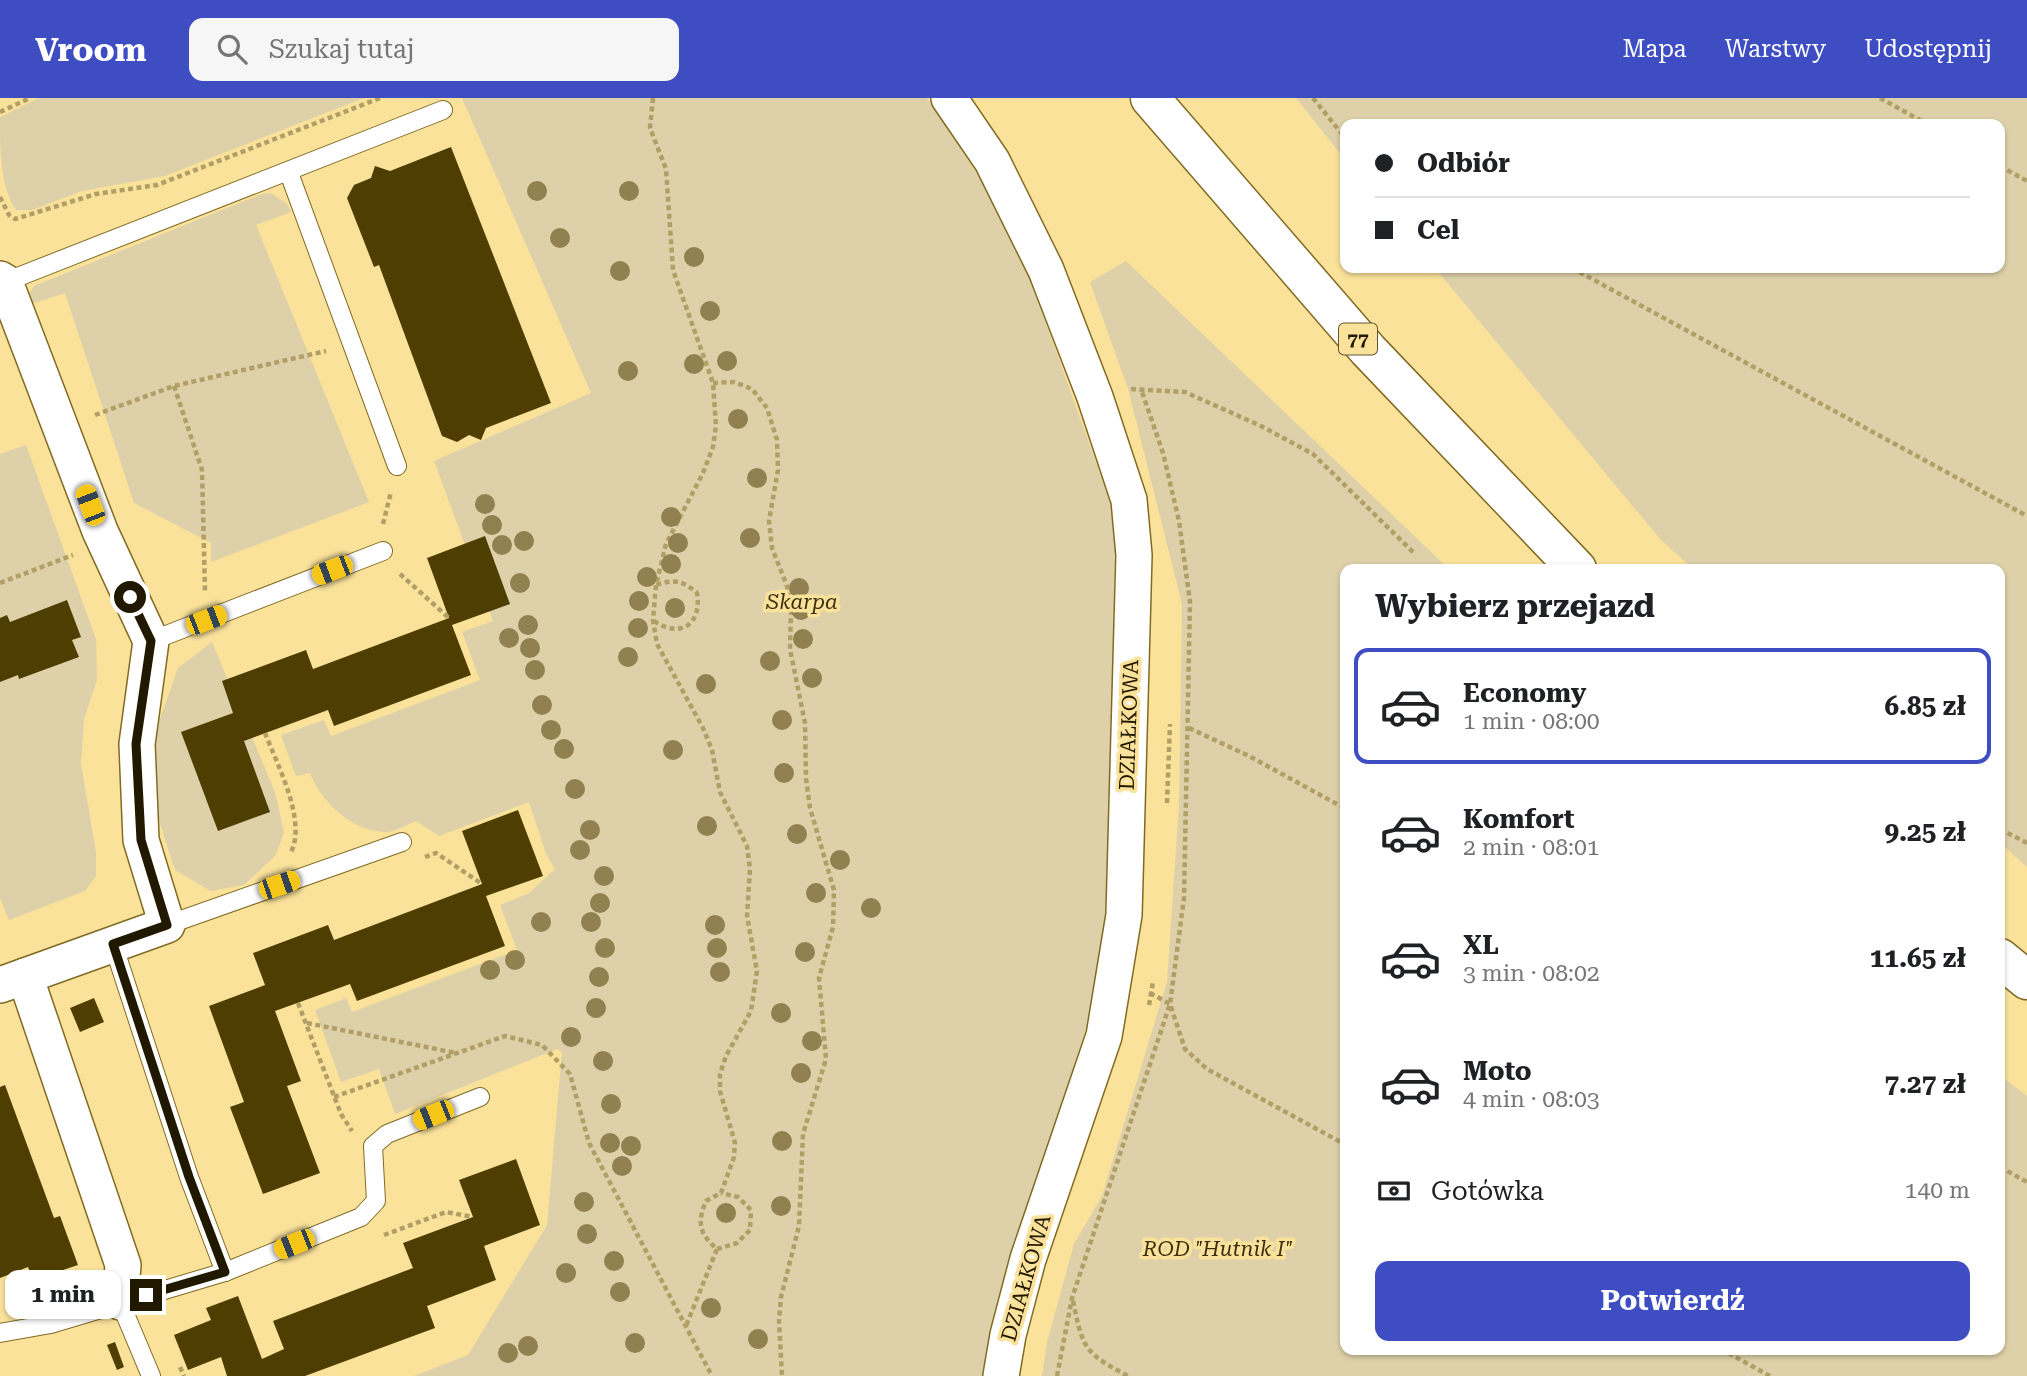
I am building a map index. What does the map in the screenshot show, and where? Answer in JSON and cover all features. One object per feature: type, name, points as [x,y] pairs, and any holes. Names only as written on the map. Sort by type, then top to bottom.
[{"type":"main road","name":"77","points":[[1150,98],[1368,350],[1572,564]]},
{"type":"main road","points":[[2005,962],[2027,980]]},
{"type":"street","name":"DZIAŁKOWA","points":[[949,98],[992,160],[1046,270],[1129,500],[1134,555],[1124,915],[1104,1036],[1028,1259],[1008,1335],[1001,1376]]},
{"type":"street","points":[[3,281],[100,531],[151,641],[136,744],[141,840],[167,925],[13,981],[123,1265],[120,1303]]},
{"type":"lane","points":[[3,281],[289,173],[443,110]]},
{"type":"lane","points":[[289,173],[397,466]]},
{"type":"lane","points":[[151,641],[383,551]]},
{"type":"lane","points":[[167,925],[402,842]]},
{"type":"lane","points":[[113,944],[189,1177],[225,1272]]},
{"type":"lane","points":[[0,1333],[37,1328],[225,1272],[361,1217],[376,1201],[373,1146],[387,1135],[480,1097]]},
{"type":"lane","points":[[120,1303],[151,1376]]},
{"type":"path","points":[[0,112],[30,98]]},
{"type":"path","points":[[0,198],[9,215],[15,219],[96,194],[157,185],[380,98]]},
{"type":"path","points":[[653,98],[650,128],[666,169],[673,270],[713,383],[716,426],[713,447],[666,544],[656,585],[653,620],[662,654],[712,750],[720,792],[743,833],[750,869],[747,916],[758,971],[751,1011],[726,1056],[720,1074],[720,1091],[735,1143],[734,1157],[721,1193]]},
{"type":"path","points":[[1313,98],[1340,132]]},
{"type":"path","points":[[1880,98],[1918,119]]},
{"type":"path","points":[[2005,169],[2027,181]]},
{"type":"path","points":[[1581,273],[2027,516]]},
{"type":"path","points":[[61,428],[174,386],[352,344]]},
{"type":"path","points":[[713,383],[734,382],[752,389],[767,408],[777,440],[778,470],[769,521],[791,608],[790,649],[805,723],[806,779],[810,808],[834,890],[833,927],[819,978],[826,1059],[803,1135],[799,1226],[781,1297],[779,1321],[782,1376]]},
{"type":"path","points":[[174,386],[202,470],[206,620]]},
{"type":"path","points":[[1094,397],[1115,388],[1185,392],[1261,426],[1312,454],[1414,553]]},
{"type":"path","points":[[383,551],[383,525],[397,466]]},
{"type":"path","points":[[653,620],[666,629],[680,630],[692,621],[699,608],[697,593],[684,582],[671,580],[656,585]]},
{"type":"path","points":[[1189,728],[1249,755],[1340,805]]},
{"type":"path","points":[[254,894],[285,863],[297,841],[292,803],[265,733]]},
{"type":"path","points":[[2005,832],[2027,844]]},
{"type":"path","points":[[1113,980],[1141,989],[1170,1004],[1185,1049],[1207,1069],[1340,1142]]},
{"type":"path","points":[[298,1003],[341,1114],[372,1162]]},
{"type":"path","points":[[306,1023],[458,1053]]},
{"type":"path","points":[[334,1097],[505,1036],[542,1045],[570,1074],[575,1104],[589,1143],[712,1376]]},
{"type":"path","points":[[2005,1170],[2027,1182]]},
{"type":"path","points":[[721,1193],[738,1197],[751,1210],[750,1230],[737,1243],[717,1249],[704,1237],[699,1218],[706,1201],[721,1193]]},
{"type":"path","points":[[686,1326],[717,1249]]},
{"type":"path","points":[[1072,1298],[1078,1326],[1091,1356],[1128,1376]]},
{"type":"path","points":[[1732,1355],[1770,1376]]},
{"type":"path","points":[[175,1356],[184,1376]]},
{"type":"green space","points":[[39,98],[364,98],[165,176],[82,191],[32,210],[16,210],[4,178],[0,117]]},
{"type":"green space","name":"Skarpa","points":[[462,98],[927,98],[985,186],[1026,267],[1110,502],[1115,540],[1108,903],[1100,965],[1088,1022],[994,1317],[983,1376],[414,1376],[468,1355],[547,1225],[562,1052],[557,1049],[395,1114],[379,1069],[341,1082],[315,1010],[346,998],[352,1012],[517,950],[500,905],[529,893],[555,869],[546,854],[529,802],[439,836],[416,821],[393,831],[373,830],[350,821],[339,813],[322,794],[310,773],[296,776],[281,735],[324,720],[331,736],[480,680],[462,632],[493,621],[434,461],[591,393]]},
{"type":"green space","points":[[1296,98],[2027,98],[2027,867],[2005,847],[2005,564],[1688,564],[1660,539],[1439,273],[2005,273],[2005,119],[1340,119],[1340,153]]},
{"type":"green space","points":[[271,193],[287,204],[291,212],[256,225],[369,502],[211,562],[211,543],[134,503],[65,293],[26,306],[26,298],[34,286],[259,195]]},
{"type":"green space","name":"ROD \"Hutnik I\"","points":[[1126,261],[1444,564],[1340,564],[1340,1355],[2005,1355],[2005,1079],[2027,1096],[2027,1376],[1042,1376],[1047,1342],[1074,1244],[1102,1196],[1167,982],[1179,806],[1182,604],[1128,389],[1090,282]]},
{"type":"green space","points":[[26,445],[96,639],[97,680],[84,719],[81,764],[96,852],[96,876],[85,891],[9,920],[0,898],[0,454]]},
{"type":"green space","points":[[212,642],[275,792],[284,833],[275,856],[244,885],[211,891],[175,870],[155,808],[155,733],[178,668]]},
{"type":"building","points":[[451,147],[551,403],[486,428],[481,440],[469,435],[457,442],[442,436],[379,265],[374,267],[347,198],[354,185],[371,178],[375,166],[390,171]]},
{"type":"building","points":[[485,536],[510,604],[452,625],[471,675],[334,726],[328,710],[244,741],[270,812],[218,831],[181,732],[233,713],[222,681],[306,650],[313,669],[449,618],[427,558]]},
{"type":"building","points":[[67,600],[81,637],[72,640],[79,657],[19,679],[18,675],[0,682],[0,618],[7,615],[10,622]]},
{"type":"building","points":[[518,810],[543,876],[486,896],[505,946],[357,1001],[350,984],[275,1011],[301,1081],[287,1086],[320,1173],[263,1194],[230,1107],[244,1102],[209,1006],[265,985],[253,953],[328,925],[334,940],[482,884],[462,831]]},
{"type":"building","points":[[94,998],[104,1022],[80,1032],[70,1008]]},
{"type":"building","points":[[5,1085],[54,1218],[60,1216],[78,1265],[33,1280],[28,1267],[0,1278],[0,1087]]},
{"type":"building","points":[[516,1159],[540,1225],[484,1246],[496,1280],[427,1306],[435,1328],[305,1376],[227,1376],[221,1357],[188,1370],[174,1335],[211,1320],[206,1308],[238,1296],[262,1359],[284,1349],[273,1321],[413,1268],[403,1243],[473,1217],[459,1180]]},
{"type":"building","points":[[115,1342],[124,1367],[117,1370],[107,1345]]},
{"type":"route","points":[[130,597],[151,641],[136,744],[141,840],[167,925],[113,944],[189,1177],[225,1272],[146,1295]]}]
